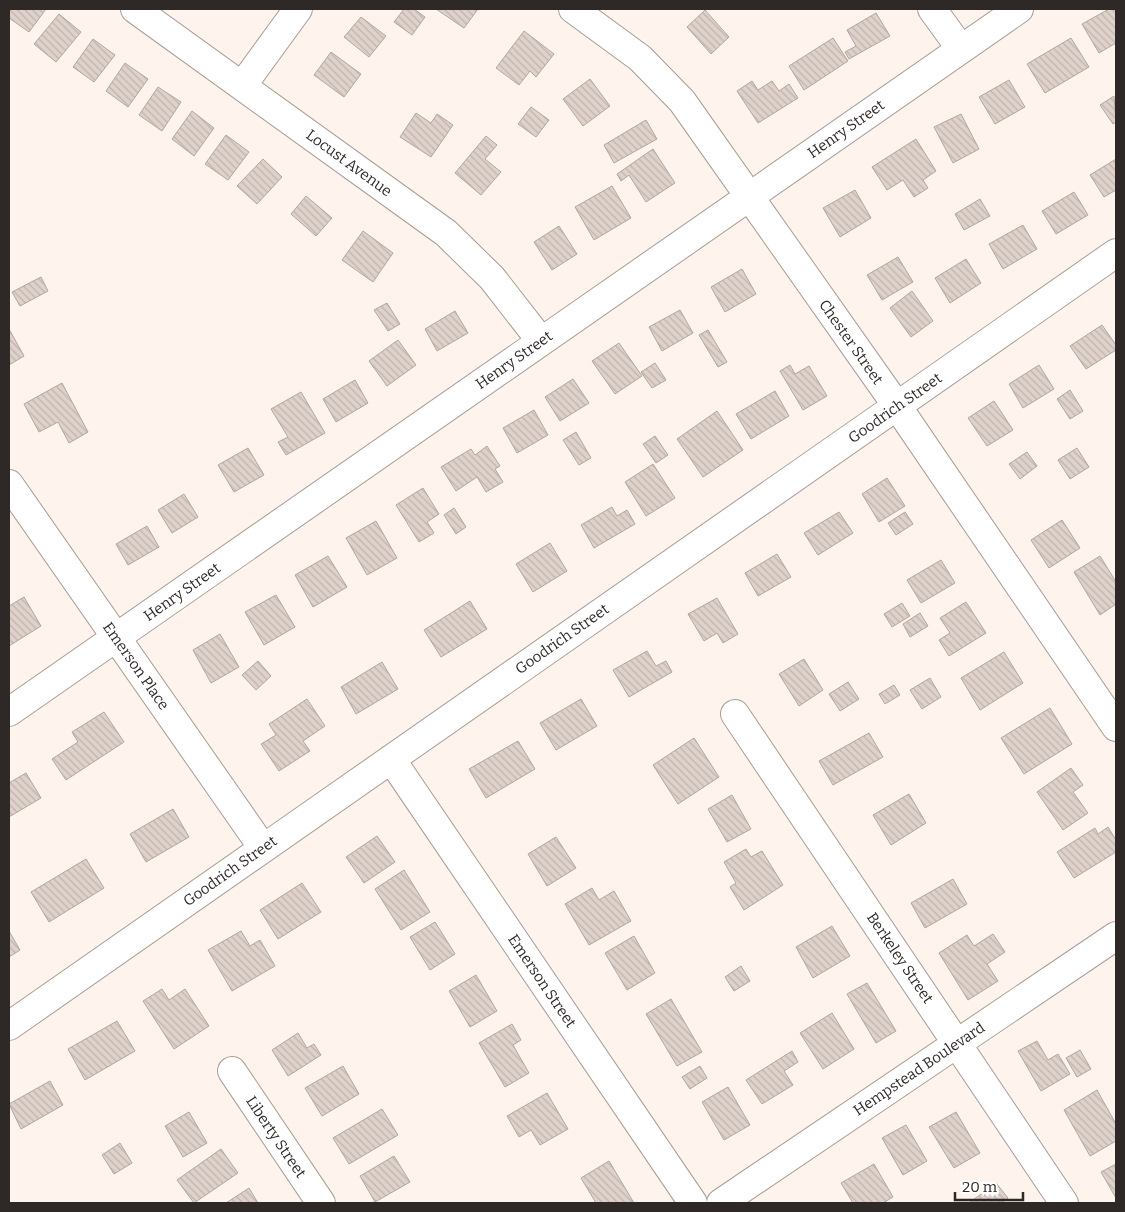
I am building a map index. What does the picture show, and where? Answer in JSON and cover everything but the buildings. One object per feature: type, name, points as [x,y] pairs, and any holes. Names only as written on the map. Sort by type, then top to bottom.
[{"type":"street","name":"Locust Avenue","points":[[135,9],[446,234],[492,278],[541,341]]},
{"type":"street","points":[[242,86],[298,9]]},
{"type":"street","name":"Chester Street","points":[[573,9],[640,58],[682,101],[897,406],[1116,727]]},
{"type":"street","points":[[932,9],[960,49]]},
{"type":"street","name":"Henry Street","points":[[9,712],[1019,9]]},
{"type":"street","name":"Goodrich Street","points":[[9,1026],[1116,253]]},
{"type":"street","name":"Emerson Place","points":[[9,484],[264,848]]},
{"type":"street","name":"Berkeley Street","points":[[735,714],[1064,1203]]},
{"type":"street","name":"Emerson Street","points":[[391,759],[693,1203]]},
{"type":"street","name":"Hempstead Boulevard","points":[[721,1203],[1116,936]]},
{"type":"street","name":"Liberty Street","points":[[232,1072],[321,1203]]}]
